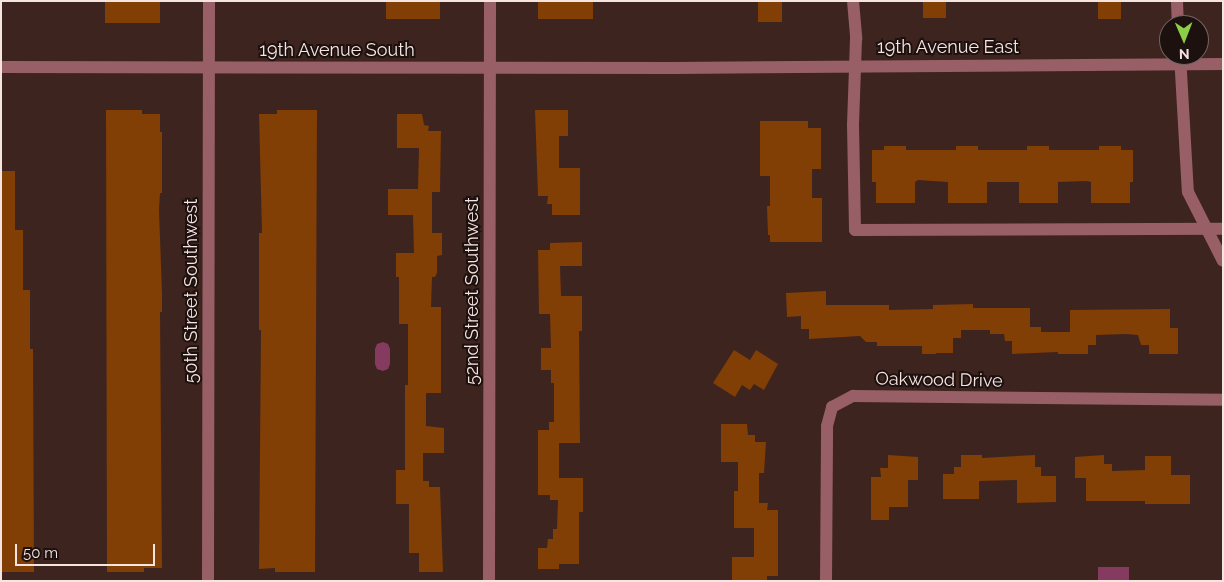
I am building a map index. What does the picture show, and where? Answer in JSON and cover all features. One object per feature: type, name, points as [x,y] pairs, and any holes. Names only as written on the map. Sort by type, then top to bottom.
[{"type":"street","name":"50th Street Southwest","points":[[208,581],[209,1]]},
{"type":"street","name":"52nd Street Southwest","points":[[489,581],[490,1]]},
{"type":"street","points":[[853,1],[856,39],[853,124],[855,230],[1223,229]]},
{"type":"street","points":[[1177,1],[1178,15]]},
{"type":"street","name":"19th Avenue East","points":[[673,68],[1159,59]]},
{"type":"street","name":"19th Avenue East","points":[[1209,62],[1223,64]]},
{"type":"street","points":[[1180,65],[1188,192],[1223,262]]},
{"type":"street","name":"19th Avenue South","points":[[1,68],[673,68]]},
{"type":"street","name":"Oakwood Drive","points":[[826,581],[828,426],[832,407],[853,396],[1223,400]]},
{"type":"shaded area","points":[[383,342],[388,344],[390,349],[390,364],[388,369],[383,371],[377,369],[375,364],[375,349],[377,344]]},
{"type":"shaded area","points":[[1098,567],[1129,567],[1129,581],[1098,581]]},
{"type":"building","points":[[105,1],[160,1],[160,23],[105,23]]},
{"type":"building","points":[[386,1],[440,1],[440,19],[386,19]]},
{"type":"building","points":[[538,1],[593,1],[593,19],[538,19]]},
{"type":"building","points":[[758,1],[782,1],[782,22],[758,22]]},
{"type":"building","points":[[923,1],[946,1],[946,18],[923,18]]},
{"type":"building","points":[[1098,1],[1121,1],[1121,19],[1098,19]]},
{"type":"building","points":[[106,110],[142,110],[142,114],[160,114],[160,132],[162,132],[162,193],[160,193],[159,210],[162,293],[162,312],[160,312],[162,568],[144,568],[144,572],[107,572]]},
{"type":"building","points":[[277,110],[317,110],[315,572],[275,572],[275,568],[259,569],[261,330],[259,330],[259,233],[262,233],[259,114],[277,114]]},
{"type":"building","points":[[535,110],[568,110],[568,136],[559,136],[559,168],[580,168],[580,215],[552,215],[552,204],[547,204],[548,196],[538,196]]},
{"type":"building","points":[[397,114],[422,114],[424,125],[429,126],[428,131],[441,131],[440,192],[432,192],[432,233],[442,233],[442,255],[437,256],[437,273],[435,277],[432,277],[431,307],[441,307],[441,393],[426,393],[426,426],[444,428],[444,453],[423,453],[423,481],[429,481],[429,487],[440,487],[443,572],[419,572],[419,553],[409,553],[409,504],[396,504],[396,470],[405,470],[405,385],[408,385],[408,324],[399,324],[399,277],[396,277],[396,253],[414,253],[413,215],[388,215],[388,189],[418,189],[419,148],[397,148]]},
{"type":"building","points":[[760,121],[808,121],[808,128],[821,128],[821,169],[812,169],[812,198],[822,198],[822,242],[770,242],[767,206],[770,206],[770,176],[760,176]]},
{"type":"building","points":[[884,146],[906,146],[906,150],[956,150],[956,146],[978,146],[978,150],[1027,150],[1027,146],[1049,146],[1049,150],[1099,150],[1099,146],[1121,146],[1121,150],[1133,150],[1133,182],[1130,182],[1130,203],[1091,203],[1091,182],[1087,181],[1058,182],[1058,203],[1019,203],[1019,182],[987,182],[987,203],[948,203],[948,182],[918,180],[915,182],[915,203],[876,203],[876,182],[872,182],[872,150],[884,150]]},
{"type":"building","points":[[1,171],[15,171],[15,230],[23,230],[23,290],[30,290],[30,349],[33,349],[34,572],[1,572]]},
{"type":"building","points":[[582,242],[582,266],[560,266],[561,296],[582,296],[582,331],[579,331],[580,443],[559,443],[559,478],[583,478],[583,512],[579,512],[579,564],[559,564],[559,569],[538,569],[538,548],[547,548],[548,539],[553,539],[553,529],[557,529],[558,500],[550,500],[550,495],[538,495],[538,430],[549,430],[549,422],[554,422],[554,383],[551,383],[551,370],[541,370],[541,348],[551,348],[550,314],[539,314],[538,250],[550,250],[550,243]]},
{"type":"building","points":[[826,291],[826,305],[889,305],[889,310],[933,309],[933,305],[973,304],[973,308],[1030,308],[1030,327],[1041,327],[1041,332],[1070,332],[1070,310],[1170,309],[1170,328],[1178,328],[1178,354],[1149,354],[1149,345],[1141,345],[1138,335],[1126,334],[1096,335],[1096,345],[1088,345],[1088,354],[1058,354],[1058,352],[1012,354],[1012,341],[1005,341],[1004,334],[990,334],[990,330],[961,330],[961,338],[953,338],[953,353],[936,354],[922,354],[922,346],[877,346],[877,342],[866,342],[860,336],[809,339],[809,329],[801,329],[801,316],[787,317],[786,293]]},
{"type":"building","points":[[734,350],[750,360],[756,350],[778,364],[764,390],[754,384],[750,390],[742,385],[735,397],[713,383]]},
{"type":"building","points":[[721,424],[747,424],[748,435],[755,435],[755,442],[766,442],[764,473],[759,473],[759,503],[768,503],[767,510],[778,510],[778,576],[767,576],[767,581],[732,581],[732,557],[754,557],[754,528],[734,528],[734,491],[738,491],[738,462],[721,462]]},
{"type":"building","points":[[888,455],[918,457],[918,480],[908,480],[908,507],[889,507],[889,520],[871,520],[871,477],[881,477],[880,468],[888,468]]},
{"type":"building","points":[[961,455],[982,455],[982,458],[1035,455],[1035,467],[1041,467],[1041,476],[1056,476],[1056,502],[1017,503],[1017,480],[979,481],[979,499],[943,499],[943,474],[954,474],[954,467],[961,467]]},
{"type":"building","points":[[1104,455],[1104,464],[1112,464],[1112,471],[1145,470],[1145,456],[1171,456],[1171,475],[1190,475],[1190,504],[1145,504],[1145,501],[1086,501],[1086,478],[1075,478],[1075,457]]}]
